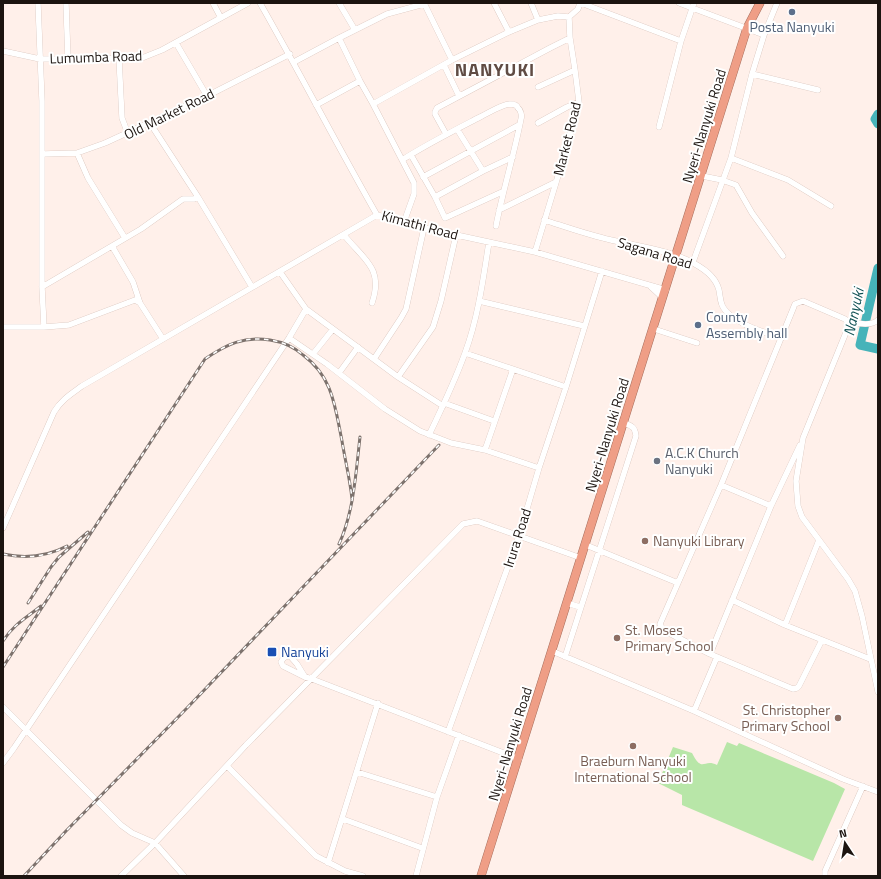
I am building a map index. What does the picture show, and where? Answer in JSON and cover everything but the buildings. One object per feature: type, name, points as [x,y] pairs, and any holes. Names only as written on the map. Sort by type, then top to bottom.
[{"type":"highway","name":"Nyeri-Nanyuki Road","points":[[482,876],[747,28],[760,3]]},
{"type":"street","points":[[38,3],[43,154],[42,287],[44,327]]},
{"type":"street","points":[[66,3],[68,60]]},
{"type":"street","points":[[212,3],[221,18]]},
{"type":"street","name":"Lumumba Road","points":[[3,51],[40,59],[68,60],[142,58],[176,43],[248,3]]},
{"type":"street","name":"Kimathi Road","points":[[260,3],[290,54],[346,161],[377,215],[424,228],[535,252],[666,290]]},
{"type":"street","points":[[340,3],[354,30]]},
{"type":"street","points":[[494,3],[509,32]]},
{"type":"street","points":[[531,3],[538,20]]},
{"type":"street","points":[[373,104],[452,60],[509,32],[538,20],[558,16],[569,17],[578,9],[581,3],[682,41]]},
{"type":"street","points":[[679,3],[693,5],[764,35]]},
{"type":"street","points":[[693,262],[730,158],[752,74],[764,35],[777,3]]},
{"type":"street","points":[[294,62],[354,30],[391,13],[424,4],[452,60]]},
{"type":"street","points":[[659,127],[693,5]]},
{"type":"street","name":"Market Road","points":[[535,252],[579,102],[570,38],[569,17]]},
{"type":"street","points":[[339,38],[412,179],[414,194],[404,222]]},
{"type":"street","points":[[446,134],[435,114],[435,110],[570,38]]},
{"type":"street","points":[[176,43],[207,96]]},
{"type":"street","name":"Old Market Road","points":[[43,154],[77,153],[128,134],[290,54]]},
{"type":"street","points":[[119,58],[122,118],[128,134]]},
{"type":"street","points":[[444,65],[460,96]]},
{"type":"street","points":[[538,87],[575,70]]},
{"type":"street","points":[[752,74],[818,90]]},
{"type":"street","points":[[316,105],[360,81]]},
{"type":"street","points":[[538,123],[579,102]]},
{"type":"street","points":[[402,160],[446,134],[502,107],[511,104],[519,108],[521,118],[513,157],[502,192],[496,226]]},
{"type":"street","points":[[150,123],[198,197],[252,287]]},
{"type":"street","points":[[423,176],[519,125]]},
{"type":"street","points":[[457,129],[483,171]]},
{"type":"street","points":[[77,153],[88,178],[125,238]]},
{"type":"street","points":[[411,155],[446,218],[502,192]]},
{"type":"street","points":[[435,197],[483,171],[513,157]]},
{"type":"street","points":[[730,158],[788,180],[831,206]]},
{"type":"street","points":[[702,176],[722,180],[736,185],[752,213],[783,256]]},
{"type":"street","points":[[499,210],[556,182]]},
{"type":"street","points":[[42,287],[141,229],[183,199],[194,199],[198,197]]},
{"type":"street","points":[[3,528],[54,412],[61,402],[82,386],[377,215]]},
{"type":"street","name":"Sagana Road","points":[[544,220],[693,262],[705,270],[715,280],[718,285],[722,306],[734,318],[757,330],[782,338]]},
{"type":"street","points":[[374,358],[406,309],[424,228]]},
{"type":"street","points":[[344,235],[372,268],[376,277],[376,286],[372,303]]},
{"type":"street","points":[[398,377],[433,327],[441,301],[456,235]]},
{"type":"street","points":[[429,435],[444,404],[465,353],[479,301],[490,242]]},
{"type":"street","points":[[112,246],[133,282],[140,303],[163,339]]},
{"type":"street","name":"Irura Road","points":[[448,732],[519,536],[539,468],[582,339],[584,326],[602,271]]},
{"type":"street","points":[[280,272],[306,309],[398,377],[444,404],[494,421]]},
{"type":"street","name":"Kimathi Road","points":[[650,286],[663,298]]},
{"type":"street","points":[[3,327],[44,327],[73,324],[130,301],[135,300],[140,303]]},
{"type":"street","points":[[479,301],[584,326]]},
{"type":"street","points":[[822,640],[801,681],[795,689],[710,654],[676,637],[661,628],[661,620],[721,485],[795,304],[803,301],[847,321],[868,324],[878,320]]},
{"type":"street","points":[[3,763],[26,731],[289,338],[306,309]]},
{"type":"street","points":[[710,654],[772,506],[803,438],[847,330],[847,321]]},
{"type":"street","points":[[313,354],[333,329]]},
{"type":"street","points":[[654,329],[697,342]]},
{"type":"street","points":[[289,338],[339,373],[385,409],[420,431],[451,443],[485,450],[539,468]]},
{"type":"street","points":[[339,373],[358,347]]},
{"type":"street","points":[[465,353],[566,387]]},
{"type":"street","points":[[485,450],[513,369]]},
{"type":"street","points":[[565,657],[636,436],[633,426],[624,423]]},
{"type":"street","points":[[803,438],[796,481],[798,506],[802,517],[848,579],[855,592],[862,616],[878,692]]},
{"type":"street","points":[[721,485],[772,506]]},
{"type":"street","points":[[121,876],[156,843],[256,734],[312,679],[463,524],[477,521],[581,558]]},
{"type":"street","points":[[785,625],[819,540]]},
{"type":"street","points":[[586,545],[678,583]]},
{"type":"street","points":[[732,600],[785,625],[870,659]]},
{"type":"street","points":[[567,603],[580,607]]},
{"type":"street","points":[[552,652],[694,711],[843,779],[878,792]]},
{"type":"street","points":[[694,711],[717,657]]},
{"type":"street","points":[[305,677],[378,703],[448,732],[519,758]]},
{"type":"street","points":[[328,863],[378,703]]},
{"type":"street","points":[[3,707],[121,825],[132,833],[156,843],[184,876]]},
{"type":"street","points":[[416,876],[422,848],[437,797],[459,735]]},
{"type":"street","points":[[227,766],[316,856],[344,874],[363,876]]},
{"type":"street","points":[[357,772],[437,797]]},
{"type":"street","points":[[825,876],[825,871],[863,786]]},
{"type":"street","points":[[343,819],[422,848]]},
{"type":"green space","points":[[727,742],[737,746],[739,743],[845,789],[813,861],[682,805],[682,795],[658,783],[673,747],[692,753],[701,764],[712,763],[717,765]]},
{"type":"waterway","name":"Nanyuki","points":[[878,114],[875,119],[878,124]]},
{"type":"waterway","name":"Nanyuki","points":[[878,268],[860,345],[878,349]]},
{"type":"railway","points":[[3,667],[205,359],[228,345],[252,339],[279,342],[300,352],[321,373],[327,383],[337,416],[352,499]]},
{"type":"railway","points":[[339,544],[344,532],[351,505],[356,477],[360,437]]},
{"type":"railway","points":[[24,876],[439,445]]},
{"type":"railway","points":[[28,603],[59,557],[88,532]]},
{"type":"railway","points":[[3,554],[28,557],[44,555],[67,546]]},
{"type":"railway","points":[[3,641],[16,626],[41,606]]},
{"type":"place","name":"Posta Nanyuki","points":[[792,12]]},
{"type":"place","name":"County Assembly hall","points":[[698,325]]},
{"type":"place","name":"A.C.K Church Nanyuki","points":[[657,461]]},
{"type":"place","name":"Nanyuki Library","points":[[645,541]]},
{"type":"place","name":"St. Moses Primary School","points":[[617,638]]},
{"type":"place","name":"Nanyuki","points":[[272,652]]},
{"type":"place","name":"St. Christopher Primary School","points":[[838,718]]},
{"type":"place","name":"Braeburn Nanyuki International School","points":[[633,746]]},
{"type":"district","name":"NANYUKI","points":[[495,70]]}]
